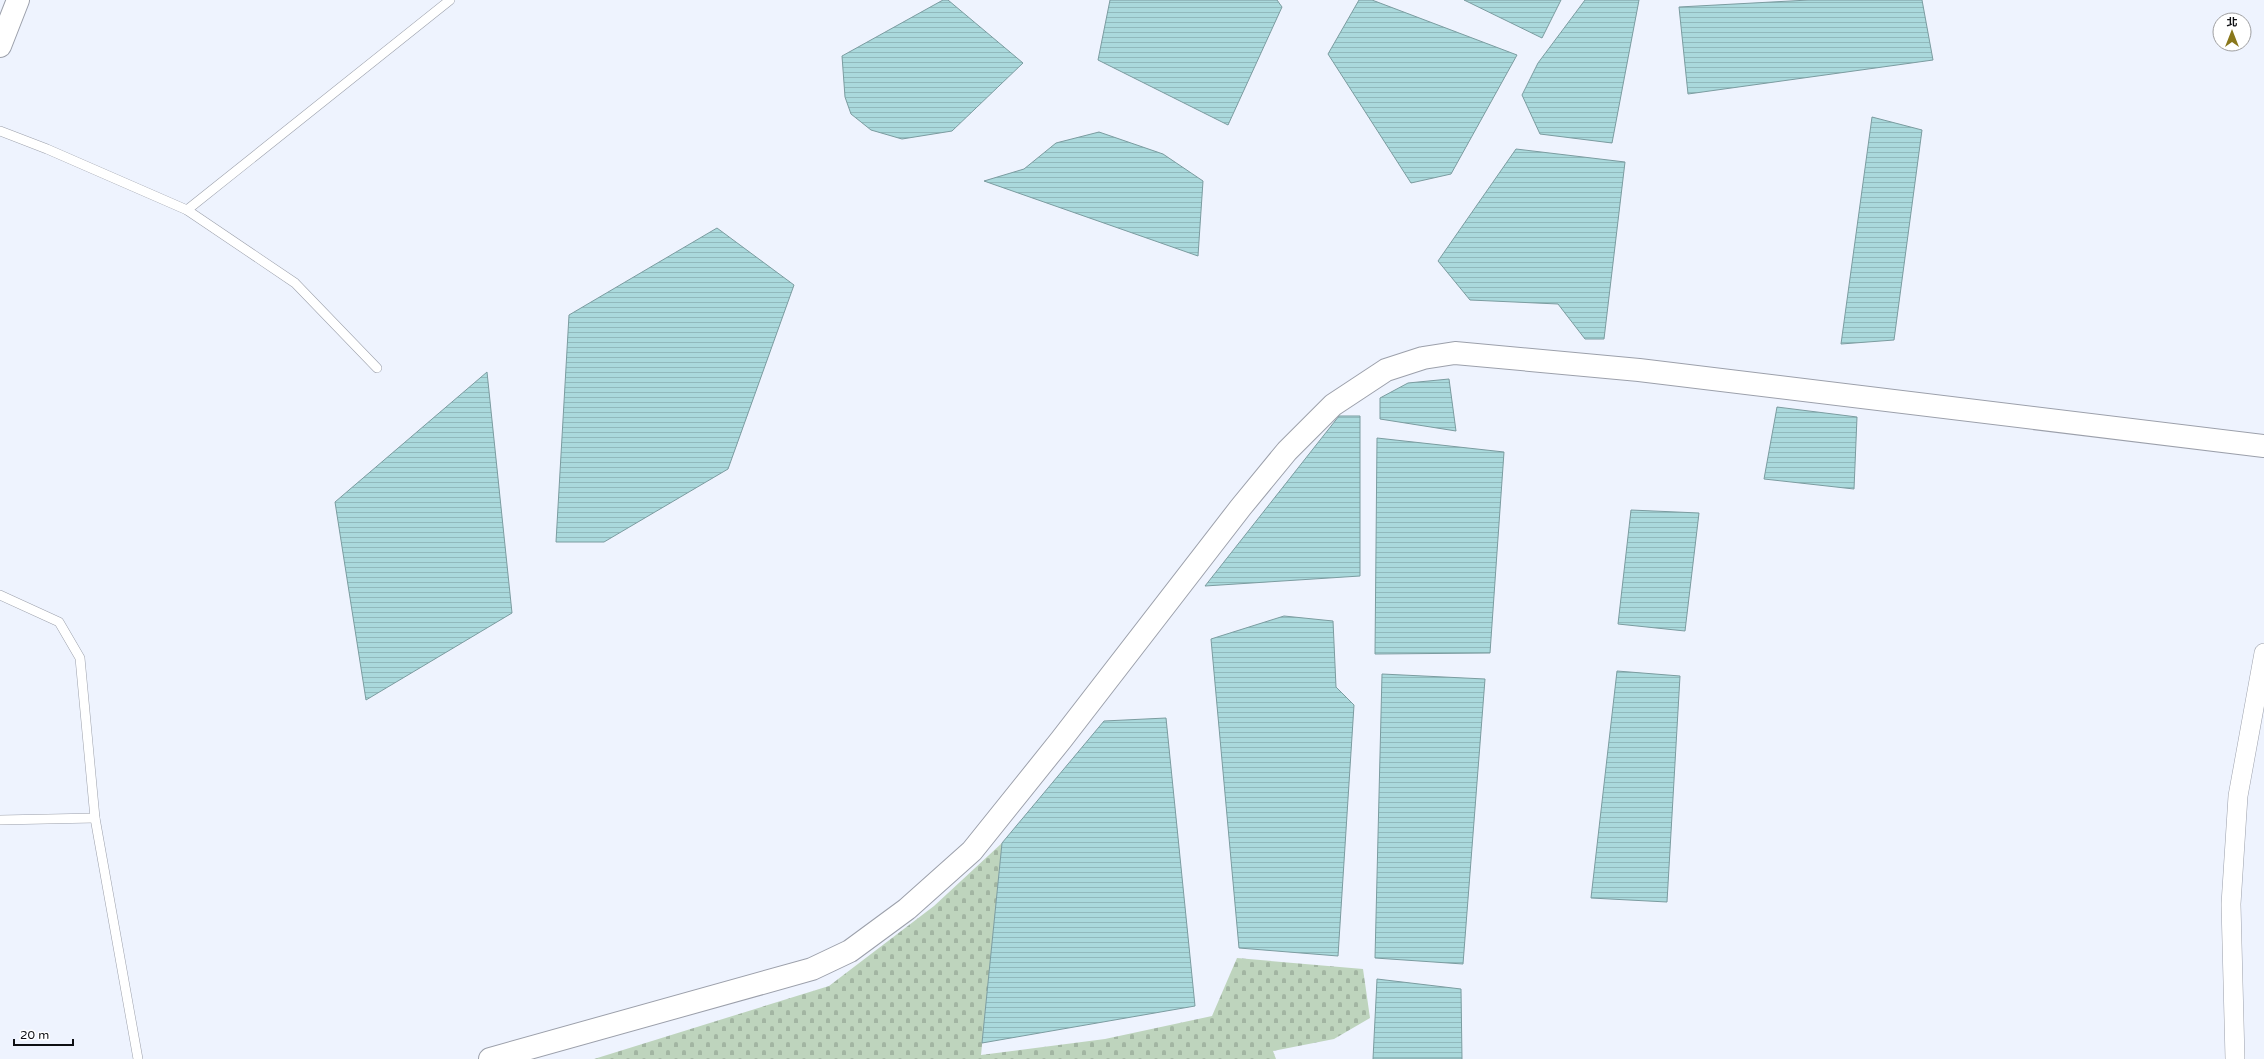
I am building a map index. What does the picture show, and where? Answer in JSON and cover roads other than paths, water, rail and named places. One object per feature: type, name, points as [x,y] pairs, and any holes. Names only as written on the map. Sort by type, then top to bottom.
[{"type":"street","points":[[0,46],[18,0]]},
{"type":"street","points":[[490,1059],[812,969],[850,951],[906,909],[972,851],[1061,740],[1287,451],[1333,405],[1386,370],[1423,358],[1455,353],[1654,372],[2264,446]]},
{"type":"street","points":[[2239,1058],[2231,904],[2238,796],[2264,653]]},
{"type":"lane","points":[[187,210],[450,0]]},
{"type":"lane","points":[[0,131],[47,149],[187,210],[295,283],[377,368]]},
{"type":"lane","points":[[0,595],[59,622],[80,658],[96,818],[138,1059]]},
{"type":"lane","points":[[0,820],[96,818]]}]
